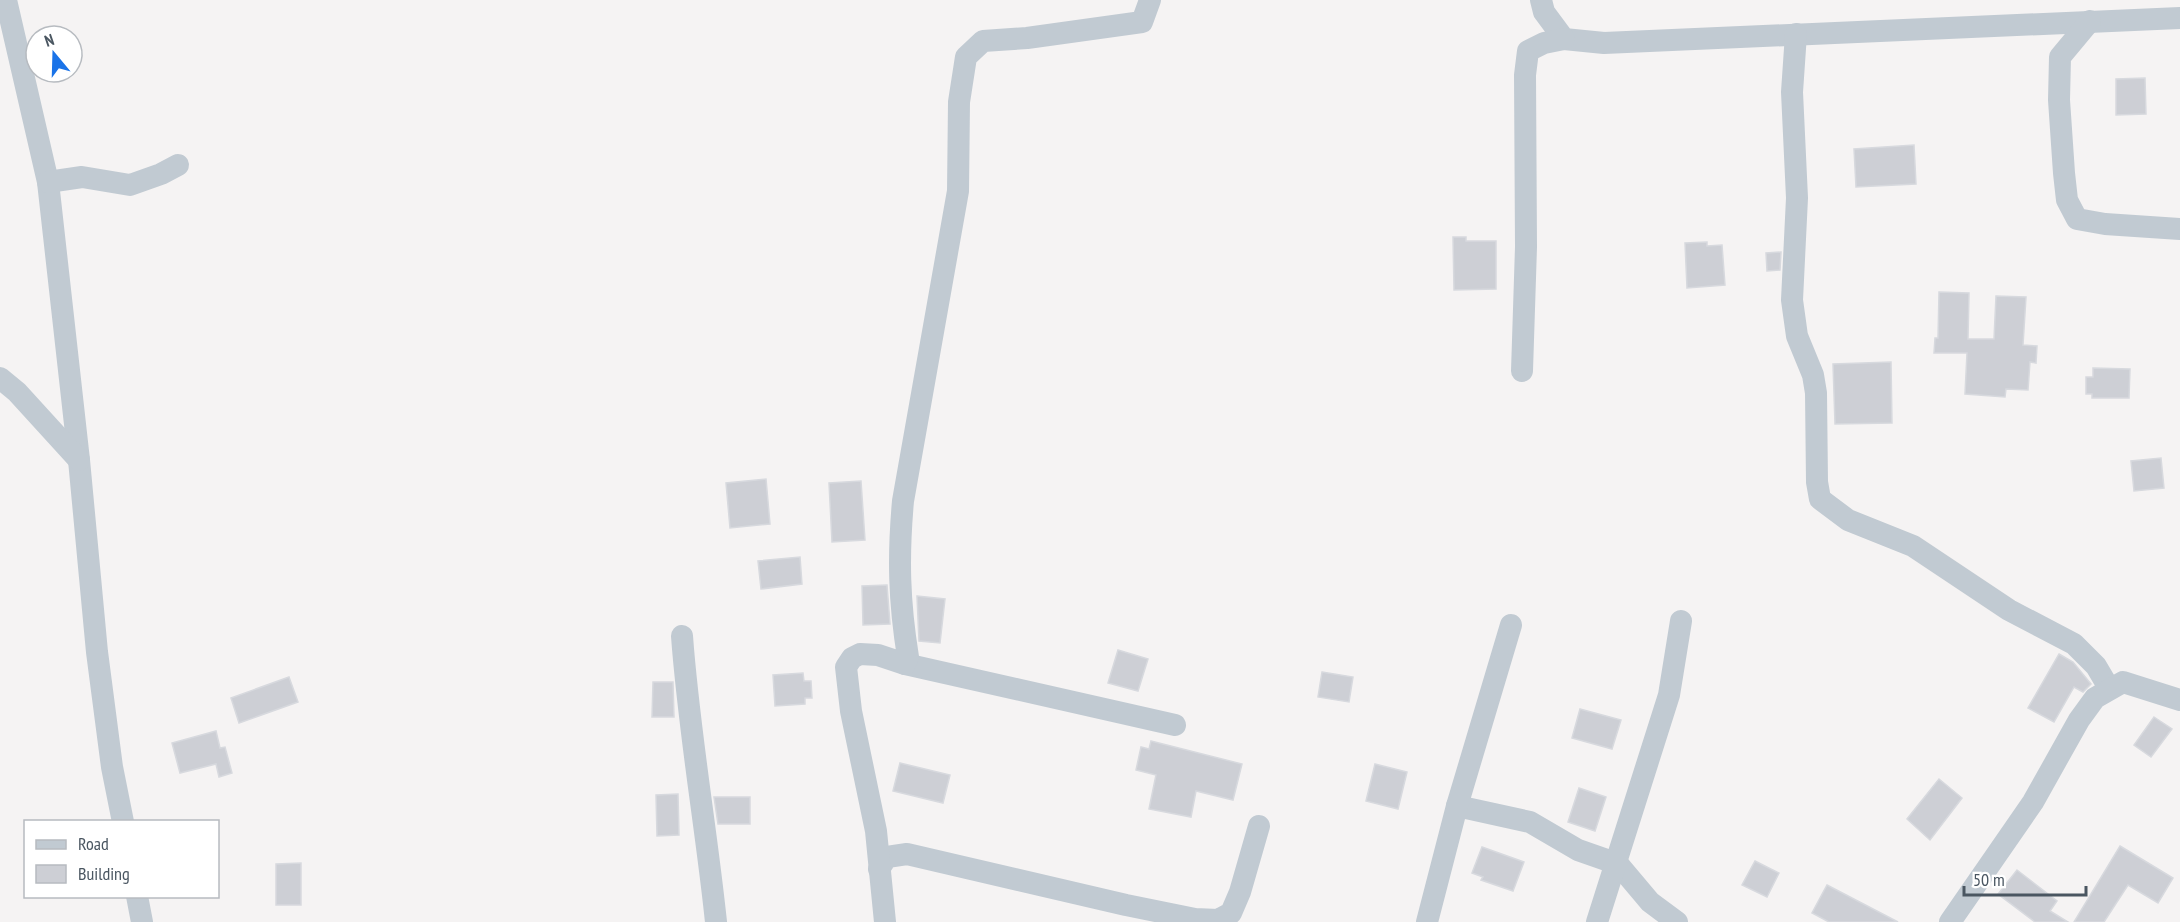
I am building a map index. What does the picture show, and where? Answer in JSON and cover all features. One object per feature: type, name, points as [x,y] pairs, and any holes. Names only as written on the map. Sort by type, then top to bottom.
[{"type":"street","points":[[6,0],[48,182],[79,460],[97,652],[112,767],[123,820]]},
{"type":"street","points":[[905,664],[908,657],[899,593],[903,501],[958,191],[959,102],[966,57],[983,41],[1027,38],[1142,22],[1150,0]]},
{"type":"street","points":[[1541,0],[1544,12],[1564,39]]},
{"type":"street","points":[[1522,371],[1528,51],[1544,43],[1564,39],[1604,43],[2180,18]]},
{"type":"street","points":[[2090,21],[2060,57],[2059,100],[2067,200],[2077,219],[2105,224],[2180,229]]},
{"type":"street","points":[[1796,34],[1792,92],[1797,198],[1792,300],[1797,336],[1813,375],[1816,393],[1817,482],[1820,499],[1848,520],[1913,546],[2009,610],[2074,644],[2096,666],[2109,688]]},
{"type":"street","points":[[48,182],[82,177],[130,185],[178,165]]},
{"type":"street","points":[[0,378],[17,392],[79,460]]},
{"type":"street","points":[[1597,922],[1608,884],[1618,864],[1669,694],[1681,621]]},
{"type":"street","points":[[1427,922],[1456,806],[1511,625]]},
{"type":"street","points":[[682,636],[689,727],[701,795],[716,922]]},
{"type":"street","points":[[885,922],[876,831],[851,711],[846,668],[852,658],[860,654],[878,656],[1174,725]]},
{"type":"street","points":[[1950,922],[2033,802],[2079,720],[2095,698],[2123,682],[2180,700]]},
{"type":"street","points":[[1456,806],[1530,822],[1578,849],[1618,864],[1650,902],[1677,922]]},
{"type":"street","points":[[879,869],[887,857],[907,854],[1126,905],[1195,919],[1218,920],[1231,913],[1240,892],[1259,826]]},
{"type":"street","points":[[137,898],[142,922]]},
{"type":"building","points":[[2145,78],[2146,114],[2116,115],[2116,79]]},
{"type":"building","points":[[1914,145],[1916,184],[1856,187],[1854,149]]},
{"type":"building","points":[[1453,237],[1466,237],[1466,241],[1496,241],[1496,289],[1454,290]]},
{"type":"building","points":[[1707,242],[1707,246],[1722,245],[1725,285],[1687,288],[1685,243]]},
{"type":"building","points":[[1781,252],[1780,270],[1767,271],[1766,253]]},
{"type":"building","points":[[1939,292],[1969,293],[1968,339],[1994,339],[1996,296],[2026,297],[2023,345],[2037,346],[2036,363],[2030,362],[2028,390],[2006,389],[2005,397],[1965,394],[1967,353],[1934,353],[1935,338],[1938,338]]},
{"type":"building","points":[[1891,362],[1892,423],[1835,424],[1833,364]]},
{"type":"building","points":[[2093,368],[2130,369],[2129,398],[2092,398],[2092,394],[2086,394],[2086,377],[2093,377]]},
{"type":"building","points":[[2161,458],[2164,488],[2134,491],[2131,461]]},
{"type":"building","points":[[766,479],[770,524],[730,528],[726,483]]},
{"type":"building","points":[[861,481],[865,540],[832,542],[829,483]]},
{"type":"building","points":[[800,557],[802,584],[761,589],[758,561]]},
{"type":"building","points":[[887,585],[890,624],[863,625],[862,586]]},
{"type":"building","points":[[917,596],[945,599],[940,643],[919,641]]},
{"type":"building","points":[[1118,650],[1148,659],[1138,691],[1108,683]]},
{"type":"building","points":[[2059,654],[2073,662],[2091,684],[2083,692],[2074,687],[2054,722],[2028,708]]},
{"type":"building","points":[[1322,672],[1353,677],[1349,702],[1318,697]]},
{"type":"building","points":[[803,673],[804,681],[811,681],[812,698],[805,698],[805,704],[775,706],[773,675]]},
{"type":"building","points":[[289,677],[298,702],[239,723],[231,698]]},
{"type":"building","points":[[653,682],[673,682],[674,717],[652,717]]},
{"type":"building","points":[[1580,709],[1621,720],[1612,749],[1572,738]]},
{"type":"building","points":[[2154,717],[2172,729],[2151,757],[2134,745]]},
{"type":"building","points":[[216,731],[220,748],[225,747],[232,773],[219,777],[216,764],[180,773],[172,743]]},
{"type":"building","points":[[1151,741],[1242,764],[1233,800],[1196,791],[1191,817],[1149,809],[1156,775],[1136,770],[1141,747],[1149,749]]},
{"type":"building","points":[[900,763],[950,775],[943,803],[893,791]]},
{"type":"building","points":[[1375,764],[1407,772],[1398,809],[1366,801]]},
{"type":"building","points":[[1939,779],[1962,798],[1930,840],[1907,819]]},
{"type":"building","points":[[1579,788],[1606,797],[1595,831],[1568,822]]},
{"type":"building","points":[[678,794],[679,835],[657,836],[656,795]]},
{"type":"building","points":[[714,797],[750,797],[750,824],[718,824]]},
{"type":"building","points":[[2120,846],[2173,878],[2158,903],[2128,885],[2104,922],[2074,922]]},
{"type":"building","points":[[1482,847],[1524,862],[1513,891],[1481,880],[1483,877],[1472,873]]},
{"type":"building","points":[[1755,861],[1779,873],[1767,897],[1742,885]]},
{"type":"building","points":[[301,863],[301,905],[276,905],[276,864]]},
{"type":"building","points":[[2017,870],[2057,901],[2050,911],[2068,922],[2035,922],[1998,894]]},
{"type":"building","points":[[1827,885],[1898,922],[1829,922],[1812,913]]}]
